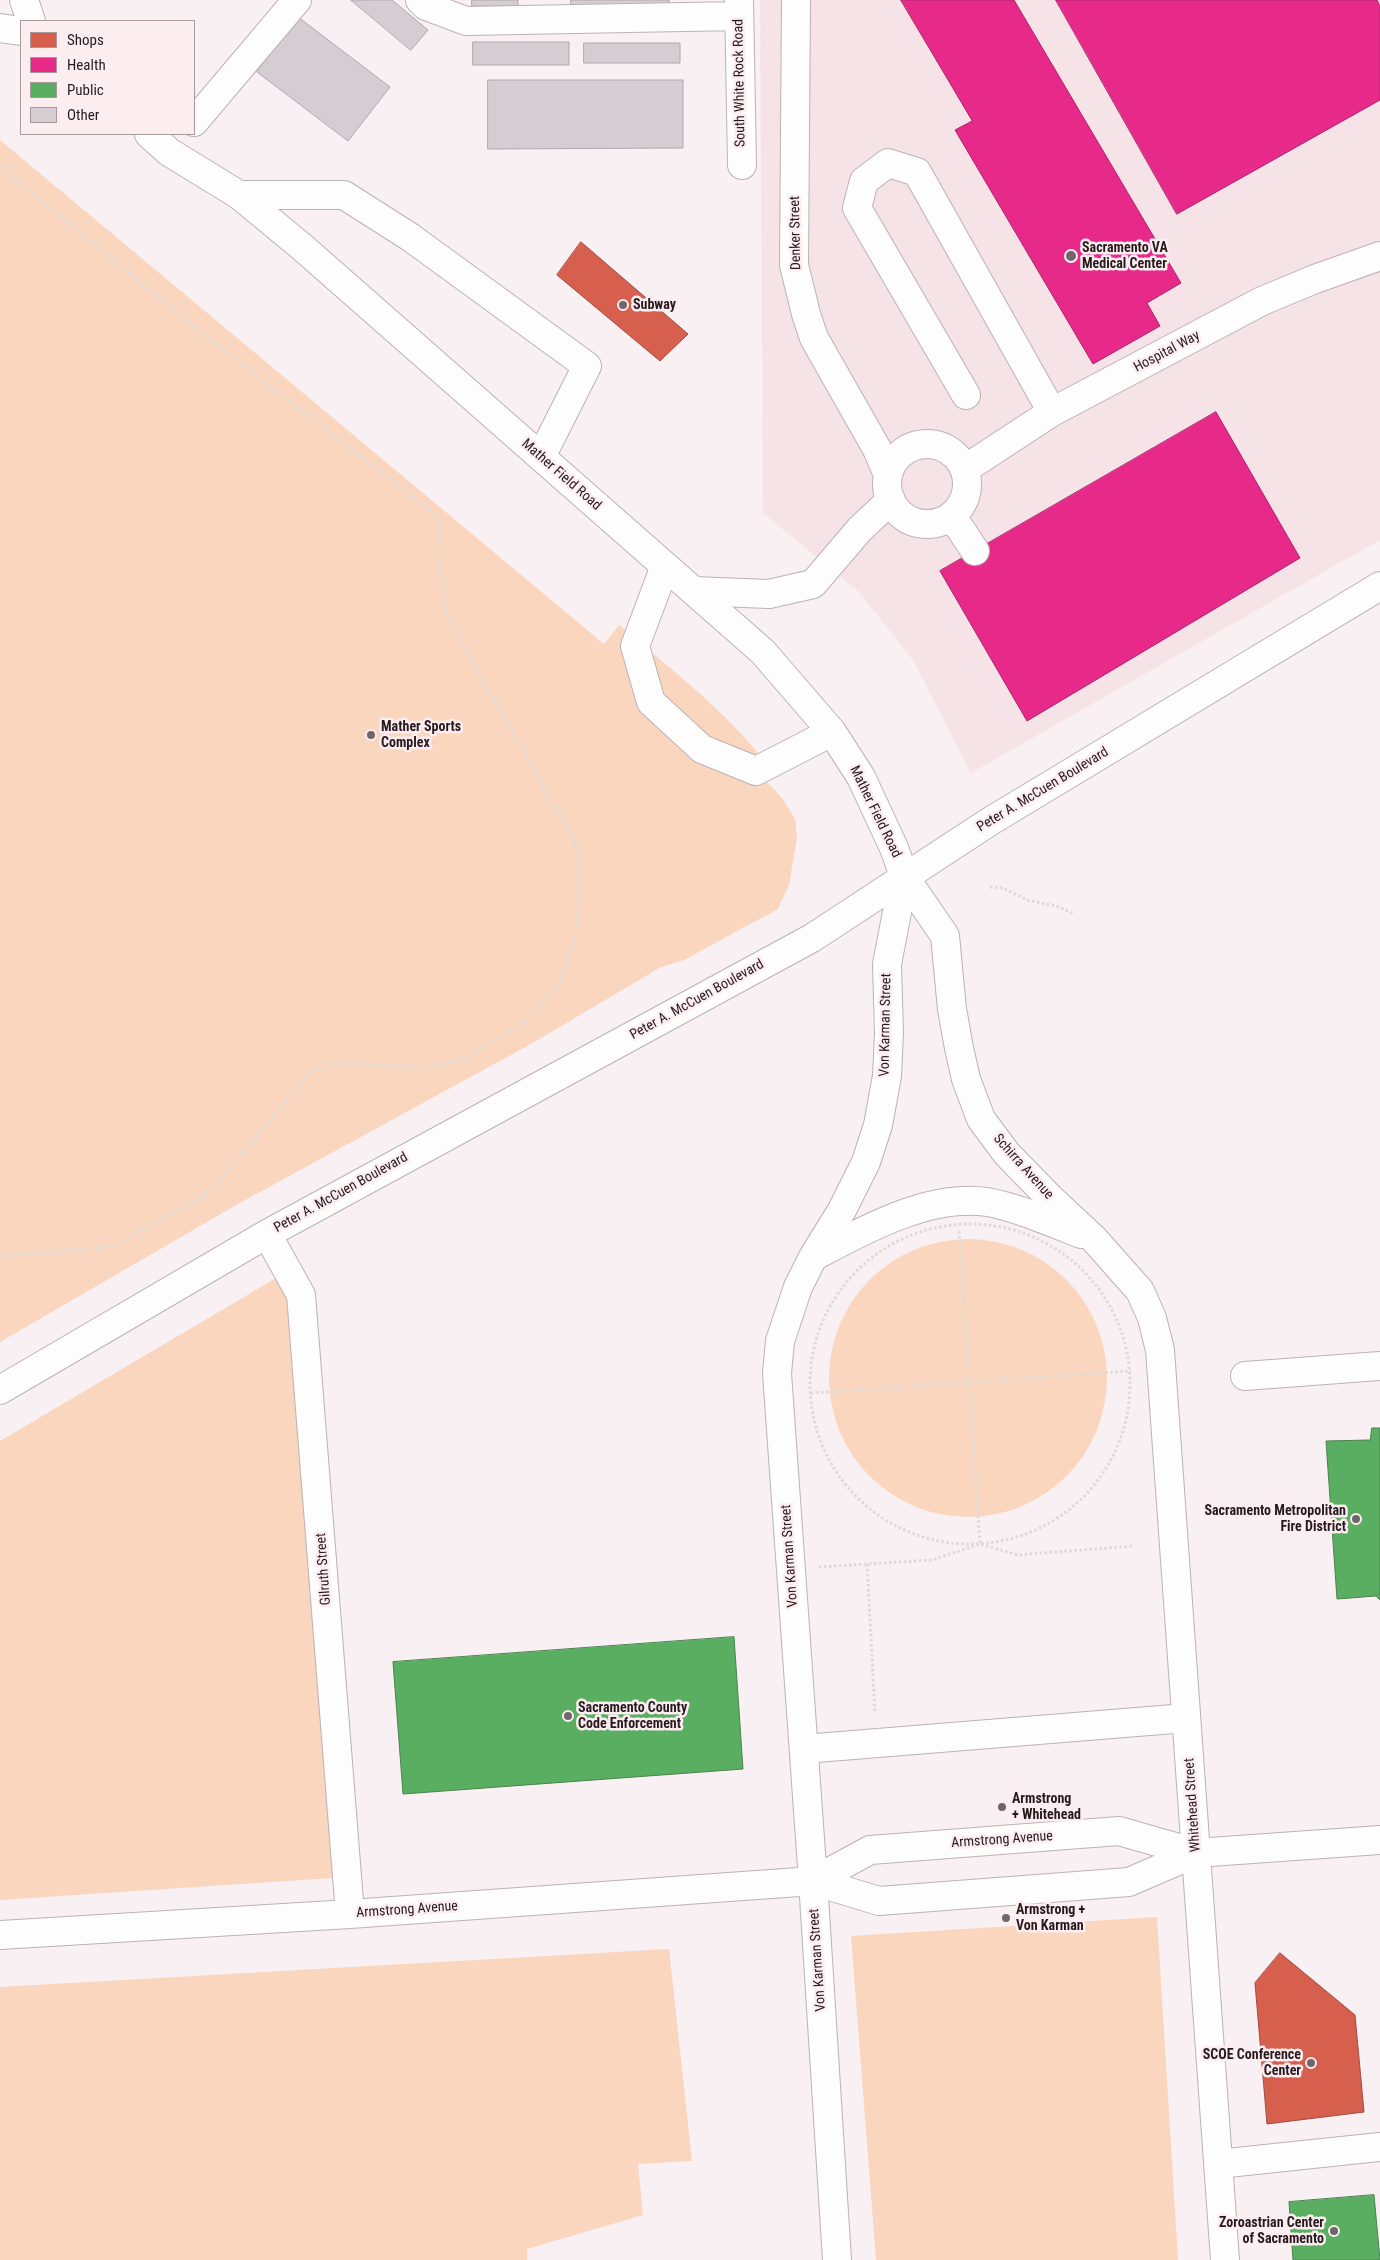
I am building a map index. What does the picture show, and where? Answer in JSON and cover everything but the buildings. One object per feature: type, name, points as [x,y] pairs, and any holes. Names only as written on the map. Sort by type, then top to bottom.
[{"type":"street","points":[[24,0],[31,20]]},
{"type":"street","points":[[195,121],[297,0]]},
{"type":"street","points":[[420,0],[426,6],[466,21],[739,8]]},
{"type":"street","name":"Denker Street","points":[[796,0],[794,264],[814,338],[877,449],[890,488]]},
{"type":"street","name":"South White Rock Road","points":[[739,8],[742,165]]},
{"type":"street","points":[[0,28],[20,31]]},
{"type":"street","name":"Mather Field Road","points":[[152,135],[176,143],[302,246],[763,652],[832,732],[861,777],[894,848],[904,876]]},
{"type":"street","points":[[966,396],[856,208],[864,180],[888,162],[917,172],[1052,412]]},
{"type":"street","points":[[239,195],[344,195],[410,237],[587,366],[541,457]]},
{"type":"street","name":"Hospital Way","points":[[965,470],[1052,412],[1262,301],[1315,278],[1380,256]]},
{"type":"street","points":[[694,592],[769,594],[813,584],[860,529],[890,488],[897,457],[908,448],[921,444],[935,444],[947,449],[958,458],[965,470],[968,482],[966,495],[952,516],[940,522],[927,524],[914,522],[903,516],[894,506],[890,488]]},
{"type":"street","points":[[952,516],[975,552]]},
{"type":"street","points":[[665,566],[635,646],[651,702],[702,749],[756,771],[832,732]]},
{"type":"street","name":"Peter A. McCuen Boulevard","points":[[0,1390],[267,1234],[812,938],[989,822],[1380,586]]},
{"type":"street","name":"Schirra Avenue","points":[[904,876],[945,936],[952,1009],[959,1048],[966,1079],[981,1119],[1007,1154],[1094,1239],[1140,1291],[1152,1318],[1160,1350]]},
{"type":"street","name":"Von Karman Street","points":[[836,2260],[813,1881],[777,1373],[780,1341],[786,1318],[813,1257],[842,1210],[866,1162],[878,1125],[887,1076],[889,1033],[887,964],[904,876]]},
{"type":"street","points":[[813,1257],[864,1230],[910,1211],[951,1202],[986,1202],[1036,1217],[1094,1239]]},
{"type":"street","name":"Gilruth Street","points":[[267,1234],[301,1295],[350,1914]]},
{"type":"street","name":"Whitehead Street","points":[[1160,1350],[1225,2260]]},
{"type":"street","points":[[1246,1376],[1380,1366]]},
{"type":"street","points":[[804,1749],[1186,1718]]},
{"type":"street","name":"Armstrong Avenue","points":[[813,1881],[870,1850],[1120,1831],[1196,1853]]},
{"type":"street","name":"Armstrong Avenue","points":[[0,1936],[350,1914],[813,1881],[879,1901],[1128,1882],[1196,1853],[1380,1840]]},
{"type":"street","points":[[1218,2164],[1380,2147]]},
{"type":"path","points":[[0,166],[208,338],[438,518],[443,606],[456,634],[575,842],[580,895],[576,935],[560,983],[524,1023],[463,1059],[420,1069],[336,1062],[312,1070],[211,1191],[203,1196],[115,1246],[0,1256]]},
{"type":"path","points":[[990,887],[1003,888],[1027,900],[1056,906],[1075,914]]},
{"type":"path","points":[[958,1225],[980,1544]]},
{"type":"path","points":[[818,1567],[932,1560],[980,1544],[1032,1531],[1082,1498],[1124,1444],[1134,1396],[1131,1371],[1123,1334],[1106,1295],[1079,1265],[1026,1238],[997,1226],[958,1225],[907,1235],[877,1248],[844,1281],[825,1315],[815,1353],[811,1393],[818,1437],[836,1480],[868,1505],[908,1529],[938,1539],[980,1544],[1018,1555],[1132,1546]]},
{"type":"path","points":[[811,1393],[1131,1371]]},
{"type":"path","points":[[867,1564],[873,1685]]},
{"type":"shaded area","name":"Sacramento VA Medical Center","points":[[760,0],[1380,0],[1380,540],[971,773],[913,660],[859,592],[763,513]]},
{"type":"shaded area","name":"Mather Sports Complex","points":[[0,140],[604,644],[619,625],[703,696],[742,735],[776,777],[765,780],[782,798],[795,819],[797,838],[789,885],[778,909],[684,960],[661,967],[531,1044],[238,1204],[0,1342]]},
{"type":"shaded area","points":[[968,1239],[1008,1245],[1034,1255],[1056,1270],[1076,1290],[1091,1312],[1097,1325],[1104,1351],[1107,1378],[1101,1418],[1091,1444],[1076,1466],[1056,1486],[1034,1501],[1021,1507],[995,1514],[968,1517],[928,1511],[902,1501],[880,1486],[860,1466],[845,1444],[839,1431],[832,1405],[829,1378],[835,1338],[845,1312],[860,1290],[880,1270],[902,1255],[915,1249],[941,1242]]},
{"type":"shaded area","points":[[288,1271],[347,1877],[0,1900],[0,1441]]},
{"type":"shaded area","points":[[1157,1917],[1178,2260],[876,2260],[851,1936]]},
{"type":"shaded area","points":[[669,1949],[692,2161],[638,2164],[643,2215],[527,2249],[527,2260],[0,2260],[0,1987]]},
{"type":"place","name":"Sacramento VA Medical Center","points":[[1071,256]]},
{"type":"place","name":"Subway","points":[[623,305]]},
{"type":"place","name":"Mather Sports Complex","points":[[371,735]]},
{"type":"place","name":"Sacramento Metropolitan Fire District","points":[[1356,1519]]},
{"type":"place","name":"Sacramento County Code Enforcement","points":[[568,1716]]},
{"type":"place","name":"Armstrong + Whitehead","points":[[1002,1807]]},
{"type":"place","name":"Armstrong + Von Karman","points":[[1006,1918]]},
{"type":"place","name":"SCOE Conference Center","points":[[1311,2063]]},
{"type":"place","name":"Zoroastrian Center of Sacramento","points":[[1334,2231]]}]
